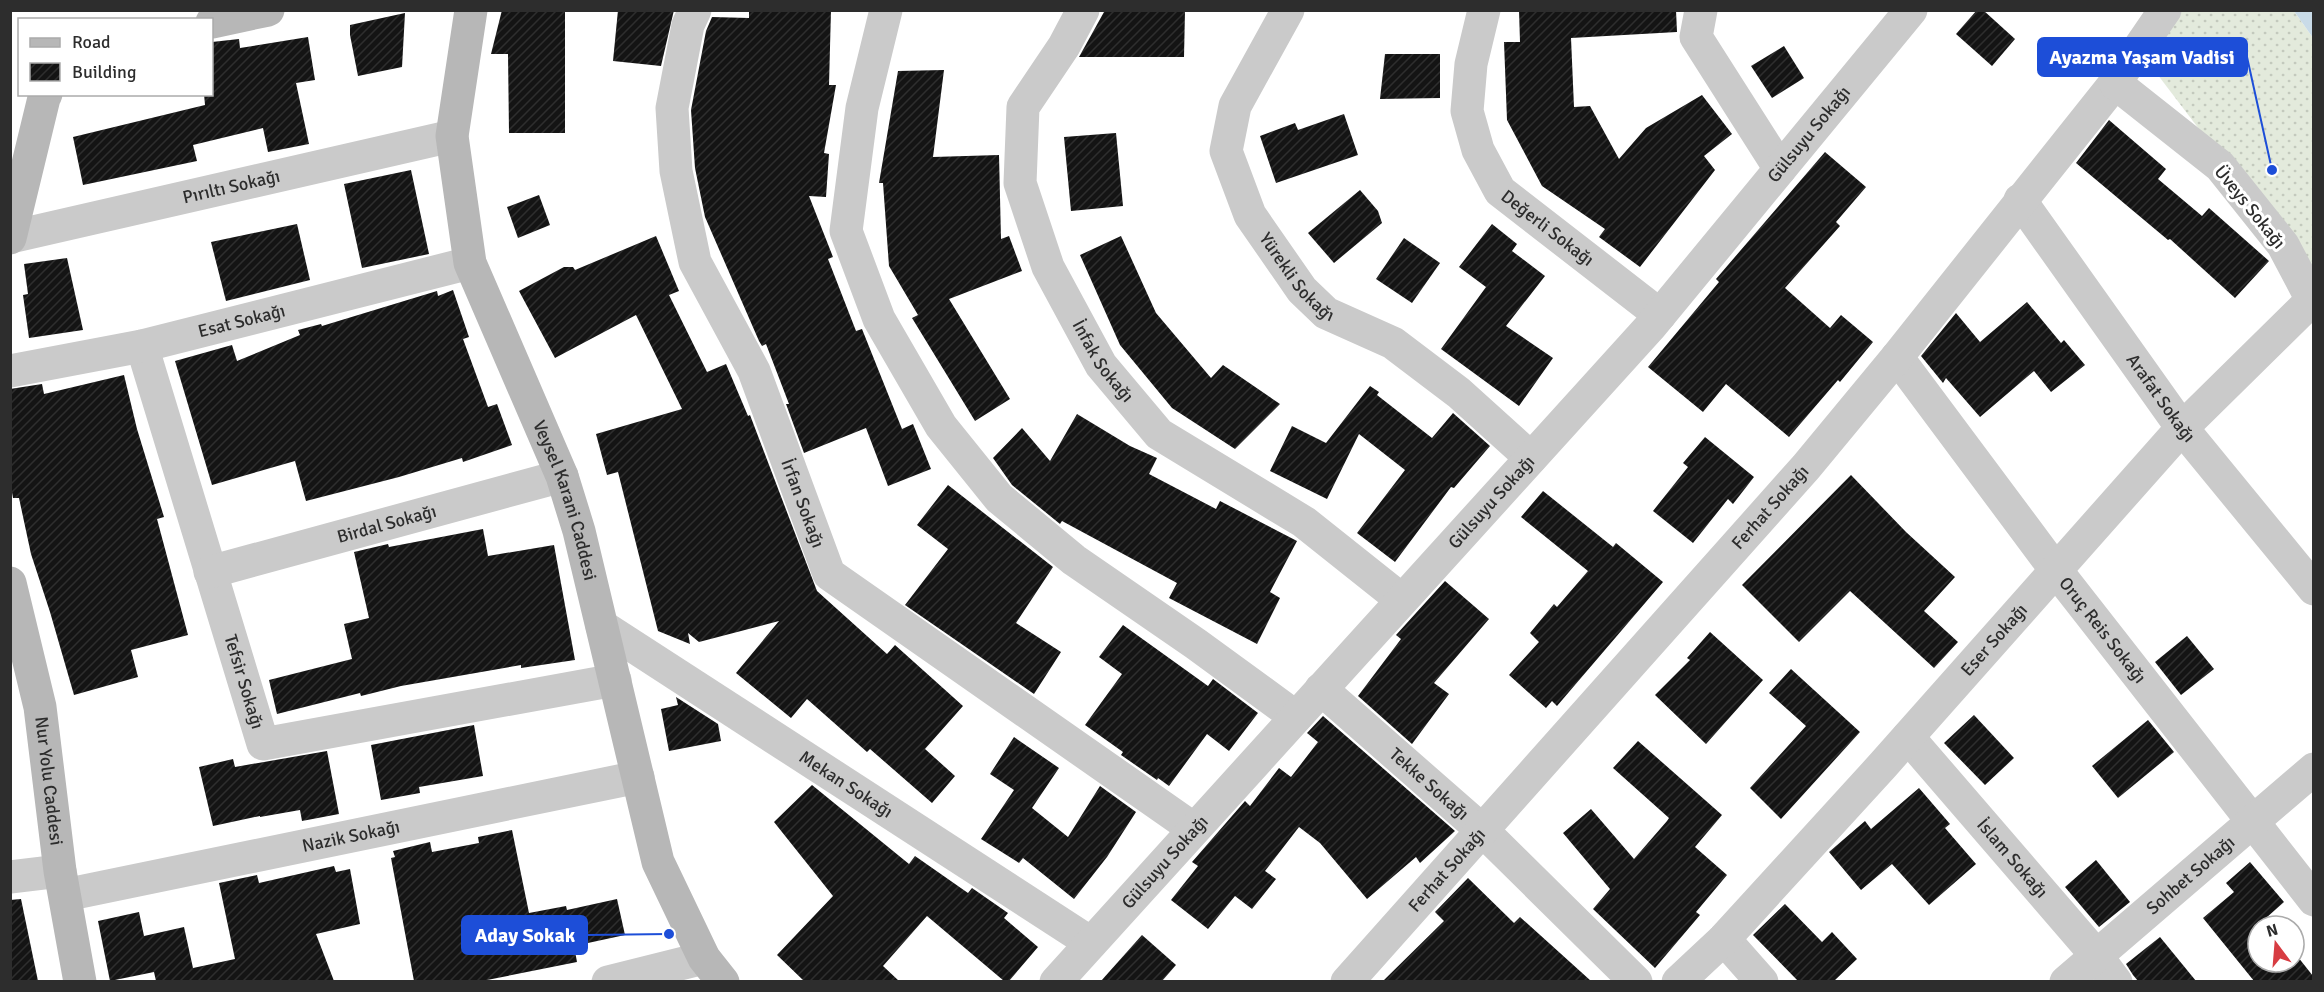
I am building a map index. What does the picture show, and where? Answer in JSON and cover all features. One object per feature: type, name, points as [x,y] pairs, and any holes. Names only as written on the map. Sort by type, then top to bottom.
[{"type":"main road","points":[[213,22],[268,10]]},
{"type":"main road","name":"Veysel Karani Caddesi","points":[[471,10],[452,136],[470,263],[562,476],[579,531],[658,862],[713,970]]},
{"type":"main road","points":[[11,238],[45,96]]},
{"type":"main road","name":"Nur Yolu Caddesi","points":[[10,583],[40,707],[62,883],[80,981]]},
{"type":"street","name":"İrfan Sokağı","points":[[695,10],[688,25],[672,108],[676,171],[695,262],[754,371],[830,574],[1194,829]]},
{"type":"street","points":[[886,10],[862,108],[846,231],[879,319],[941,426],[999,498],[1074,560],[1196,644],[1296,717]]},
{"type":"street","name":"İnfak Sokağı","points":[[1083,10],[1064,46],[1023,107],[1020,183],[1048,267],[1101,365],[1159,434],[1304,522],[1402,600]]},
{"type":"street","name":"Yürekli Sokağı","points":[[1288,10],[1235,106],[1228,140],[1226,152],[1250,215],[1302,290],[1326,313],[1393,343],[1459,393],[1532,458]]},
{"type":"street","name":"Değerli Sokağı","points":[[1484,10],[1471,64],[1467,111],[1478,150],[1500,191],[1660,315]]},
{"type":"street","points":[[1701,10],[1696,37],[1780,169]]},
{"type":"street","name":"Gülsuyu Sokağı","points":[[1056,981],[1660,315],[1911,10]]},
{"type":"street","name":"Ferhat Sokağı","points":[[1347,981],[1806,467],[1897,357],[2115,83],[2165,10]]},
{"type":"street","name":"Üveys Sokağı","points":[[2115,83],[2220,166],[2283,246],[2312,300]]},
{"type":"street","name":"Pırıltı Sokağı","points":[[11,238],[452,136]]},
{"type":"street","name":"Arafat Sokağı","points":[[2020,200],[2182,428],[2313,589]]},
{"type":"street","name":"Esat Sokağı","points":[[10,371],[142,346],[470,263]]},
{"type":"street","name":"Eser Sokağı","points":[[1678,981],[1724,939],[1908,737],[2182,428],[2312,300]]},
{"type":"street","name":"Tefsir Sokağı","points":[[142,346],[263,744],[615,680]]},
{"type":"street","name":"Oruç Reis Sokağı","points":[[1897,357],[2055,569],[2313,900]]},
{"type":"street","name":"Birdal Sokağı","points":[[210,572],[562,476]]},
{"type":"street","name":"Mekan Sokağı","points":[[602,626],[1091,943]]},
{"type":"street","name":"Tekke Sokağı","points":[[1321,689],[1482,831],[1636,981]]},
{"type":"street","name":"İslam Sokağı","points":[[1908,737],[2096,955],[2115,981]]},
{"type":"street","name":"Sohbet Sokağı","points":[[2066,981],[2313,769]]},
{"type":"street","name":"Nazik Sokağı","points":[[10,877],[62,883],[638,777]]},
{"type":"street","points":[[1724,939],[1762,981]]},
{"type":"street","points":[[608,981],[713,970]]},
{"type":"shaded area","points":[[2179,11],[2294,11],[2313,38],[2313,279],[2148,62]]},
{"type":"water","points":[[2294,11],[2313,11],[2313,38]]},
{"type":"building","points":[[502,10],[565,10],[565,133],[509,133],[508,54],[491,54]]},
{"type":"building","points":[[618,10],[674,10],[661,66],[613,61]]},
{"type":"building","points":[[749,10],[831,10],[829,85],[836,85],[824,153],[829,154],[826,197],[809,196],[833,257],[828,259],[856,331],[862,329],[902,429],[913,424],[931,469],[888,486],[866,428],[804,453],[786,404],[789,404],[766,344],[762,346],[759,341],[705,217],[695,168],[691,110],[706,31],[712,17],[749,18]]},
{"type":"building","points":[[1519,10],[1676,10],[1677,32],[1571,38],[1574,107],[1590,106],[1619,159],[1646,128],[1702,95],[1732,134],[1704,156],[1715,170],[1640,267],[1599,237],[1605,229],[1542,186],[1507,120],[1504,42],[1520,42]]},
{"type":"building","points":[[1977,10],[1983,10],[2015,39],[1992,66],[1956,34]]},
{"type":"building","points":[[1185,11],[1184,57],[1079,57],[1104,12]]},
{"type":"building","points":[[405,13],[402,67],[358,76],[350,25]]},
{"type":"building","points":[[308,37],[315,80],[296,83],[309,144],[268,152],[263,128],[193,145],[197,161],[83,185],[73,137],[205,105],[204,96],[213,96],[213,42],[239,39],[240,48]]},
{"type":"building","points":[[1784,46],[1804,78],[1772,98],[1751,66]]},
{"type":"building","points":[[1385,54],[1440,54],[1440,98],[1380,99]]},
{"type":"building","points":[[944,70],[933,157],[999,155],[1001,239],[1009,236],[1022,271],[949,299],[1010,399],[975,421],[912,318],[918,315],[889,266],[883,183],[879,183],[898,71]]},
{"type":"building","points":[[1344,114],[1358,155],[1276,183],[1260,136],[1295,123],[1298,130]]},
{"type":"building","points":[[2109,120],[2166,169],[2158,179],[2202,216],[2209,208],[2269,261],[2235,298],[2170,239],[2168,240],[2076,163]]},
{"type":"building","points":[[1116,133],[1123,206],[1071,211],[1064,137]]},
{"type":"building","points":[[1825,152],[1866,187],[1836,222],[1840,226],[1785,288],[1830,328],[1841,315],[1873,342],[1789,437],[1726,384],[1703,412],[1648,367],[1719,282],[1716,279]]},
{"type":"building","points":[[411,170],[429,254],[362,268],[344,184]]},
{"type":"building","points":[[1360,190],[1378,211],[1382,223],[1334,263],[1308,233]]},
{"type":"building","points":[[539,195],[550,225],[518,238],[507,207]]},
{"type":"building","points":[[297,224],[310,280],[226,301],[211,242]]},
{"type":"building","points":[[1492,224],[1517,244],[1512,251],[1545,276],[1506,326],[1553,358],[1519,406],[1441,349],[1486,287],[1459,267]]},
{"type":"building","points":[[656,236],[679,291],[669,295],[707,372],[726,364],[748,416],[750,415],[817,591],[887,654],[895,645],[963,706],[925,749],[955,776],[932,803],[870,749],[867,752],[807,699],[791,718],[736,673],[779,621],[699,642],[688,633],[690,644],[658,631],[618,472],[607,475],[596,434],[682,409],[636,315],[555,358],[519,291],[564,267],[573,267],[575,270]]},
{"type":"building","points":[[1121,236],[1156,313],[1211,378],[1223,365],[1280,404],[1235,449],[1172,408],[1120,345],[1080,255]]},
{"type":"building","points":[[1404,238],[1440,263],[1412,303],[1376,279]]},
{"type":"building","points":[[67,258],[83,330],[29,338],[23,295],[28,294],[24,264]]},
{"type":"building","points":[[453,290],[469,337],[463,339],[488,407],[497,404],[512,445],[463,462],[462,458],[306,501],[295,461],[212,485],[175,361],[232,345],[237,361],[300,335],[298,330],[321,324],[322,326],[437,291],[438,296]]},
{"type":"building","points":[[2027,302],[2061,343],[2064,340],[2085,365],[2051,392],[2034,371],[1980,417],[1946,378],[1943,383],[1921,356],[1956,313],[1980,342]]},
{"type":"building","points":[[124,375],[137,429],[164,517],[157,519],[188,635],[131,650],[138,677],[74,695],[31,554],[19,498],[13,498],[10,481],[10,389],[42,384],[44,394]]},
{"type":"building","points":[[1370,386],[1379,392],[1377,395],[1432,438],[1453,413],[1490,446],[1454,488],[1451,487],[1395,562],[1357,533],[1405,470],[1359,434],[1327,499],[1270,471],[1292,426],[1326,443]]},
{"type":"building","points":[[1077,414],[1130,446],[1157,458],[1149,474],[1216,509],[1220,501],[1297,541],[1270,592],[1280,598],[1257,644],[1169,598],[1177,583],[1062,521],[1060,524],[1012,485],[993,458],[1022,428],[1050,461]]},
{"type":"building","points":[[1705,437],[1754,477],[1733,504],[1728,499],[1693,543],[1653,511],[1688,467],[1683,463]]},
{"type":"building","points":[[1851,475],[1906,532],[1955,577],[1924,611],[1958,642],[1934,668],[1850,591],[1799,642],[1742,585]]},
{"type":"building","points":[[948,485],[1053,567],[1016,623],[1061,652],[1034,694],[905,605],[948,549],[917,525]]},
{"type":"building","points":[[1543,491],[1613,547],[1616,543],[1663,582],[1557,706],[1552,701],[1546,708],[1509,675],[1539,642],[1530,633],[1554,604],[1557,607],[1588,571],[1521,517]]},
{"type":"building","points":[[483,529],[488,556],[554,545],[575,660],[521,668],[521,665],[401,686],[361,696],[360,693],[277,714],[269,680],[352,659],[344,624],[369,618],[354,552],[388,544],[389,547]]},
{"type":"building","points":[[1445,581],[1489,619],[1434,683],[1449,694],[1412,744],[1358,696],[1401,639],[1396,635]]},
{"type":"building","points":[[1123,625],[1208,686],[1213,679],[1258,713],[1229,751],[1207,734],[1169,786],[1121,755],[1123,752],[1085,725],[1122,674],[1099,657]]},
{"type":"building","points":[[1710,632],[1763,680],[1706,744],[1655,695],[1690,660],[1687,658]]},
{"type":"building","points":[[2187,636],[2214,669],[2181,695],[2155,662]]},
{"type":"building","points":[[1791,669],[1860,732],[1781,819],[1750,788],[1806,726],[1769,693]]},
{"type":"building","points":[[676,697],[718,724],[721,741],[669,751],[661,709],[678,705]]},
{"type":"building","points":[[1974,715],[2014,758],[1985,785],[1944,743]]},
{"type":"building","points":[[1323,716],[1455,831],[1420,863],[1416,857],[1367,899],[1320,843],[1299,827],[1265,871],[1276,879],[1252,909],[1235,896],[1208,929],[1171,900],[1198,866],[1192,862],[1245,801],[1250,806],[1279,768],[1291,777],[1318,742],[1307,733]]},
{"type":"building","points":[[2148,720],[2174,752],[2118,798],[2092,766]]},
{"type":"building","points":[[474,725],[483,776],[419,787],[420,793],[381,800],[371,745]]},
{"type":"building","points":[[1014,737],[1059,768],[1032,808],[1068,837],[1100,786],[1136,812],[1107,857],[1074,899],[1023,858],[1019,863],[981,839],[1014,790],[990,774]]},
{"type":"building","points":[[1638,741],[1722,815],[1695,847],[1727,875],[1696,912],[1700,915],[1655,968],[1593,909],[1610,889],[1563,833],[1591,809],[1634,859],[1667,821],[1669,818],[1613,768]]},
{"type":"building","points":[[327,751],[339,814],[302,821],[300,810],[213,826],[199,767],[233,759],[235,767]]},
{"type":"building","points":[[812,785],[909,864],[915,856],[968,893],[972,888],[1008,913],[1004,918],[1038,947],[1009,981],[1004,981],[927,916],[883,966],[899,981],[804,981],[777,955],[833,896],[774,822]]},
{"type":"building","points":[[1919,788],[1950,824],[1945,828],[1976,864],[1929,905],[1892,864],[1861,890],[1829,852],[1865,821],[1871,829]]},
{"type":"building","points":[[512,830],[529,913],[566,906],[567,910],[617,899],[625,935],[574,946],[577,962],[482,981],[414,981],[391,858],[395,857],[393,851],[430,842],[432,852],[479,843],[478,837]]},
{"type":"building","points":[[2096,860],[2130,902],[2099,927],[2065,887]]},
{"type":"building","points":[[2250,862],[2284,902],[2270,914],[2246,914],[2246,971],[2203,918],[2234,892],[2226,883]]},
{"type":"building","points":[[334,866],[336,872],[350,869],[360,924],[316,934],[334,981],[156,981],[154,972],[110,981],[98,921],[139,912],[144,936],[184,927],[193,968],[235,959],[219,883],[257,875],[259,883]]},
{"type":"building","points":[[1468,878],[1514,923],[1520,917],[1591,981],[1383,981],[1444,921],[1435,912]]},
{"type":"building","points":[[21,899],[38,981],[10,981],[10,900]]},
{"type":"building","points":[[1785,904],[1822,942],[1832,932],[1857,959],[1834,981],[1798,981],[1753,935]]},
{"type":"building","points":[[1142,935],[1176,965],[1162,981],[1101,981]]},
{"type":"building","points":[[2160,937],[2196,981],[2138,981],[2133,975],[2126,964]]},
{"type":"building","points":[[2306,967],[2313,976],[2313,981],[2254,981],[2248,974],[2306,974]]},
{"type":"place","name":"Ayazma Yaşam Vadisi","points":[[2272,170]]},
{"type":"place","name":"Aday Sokak","points":[[669,934]]}]
